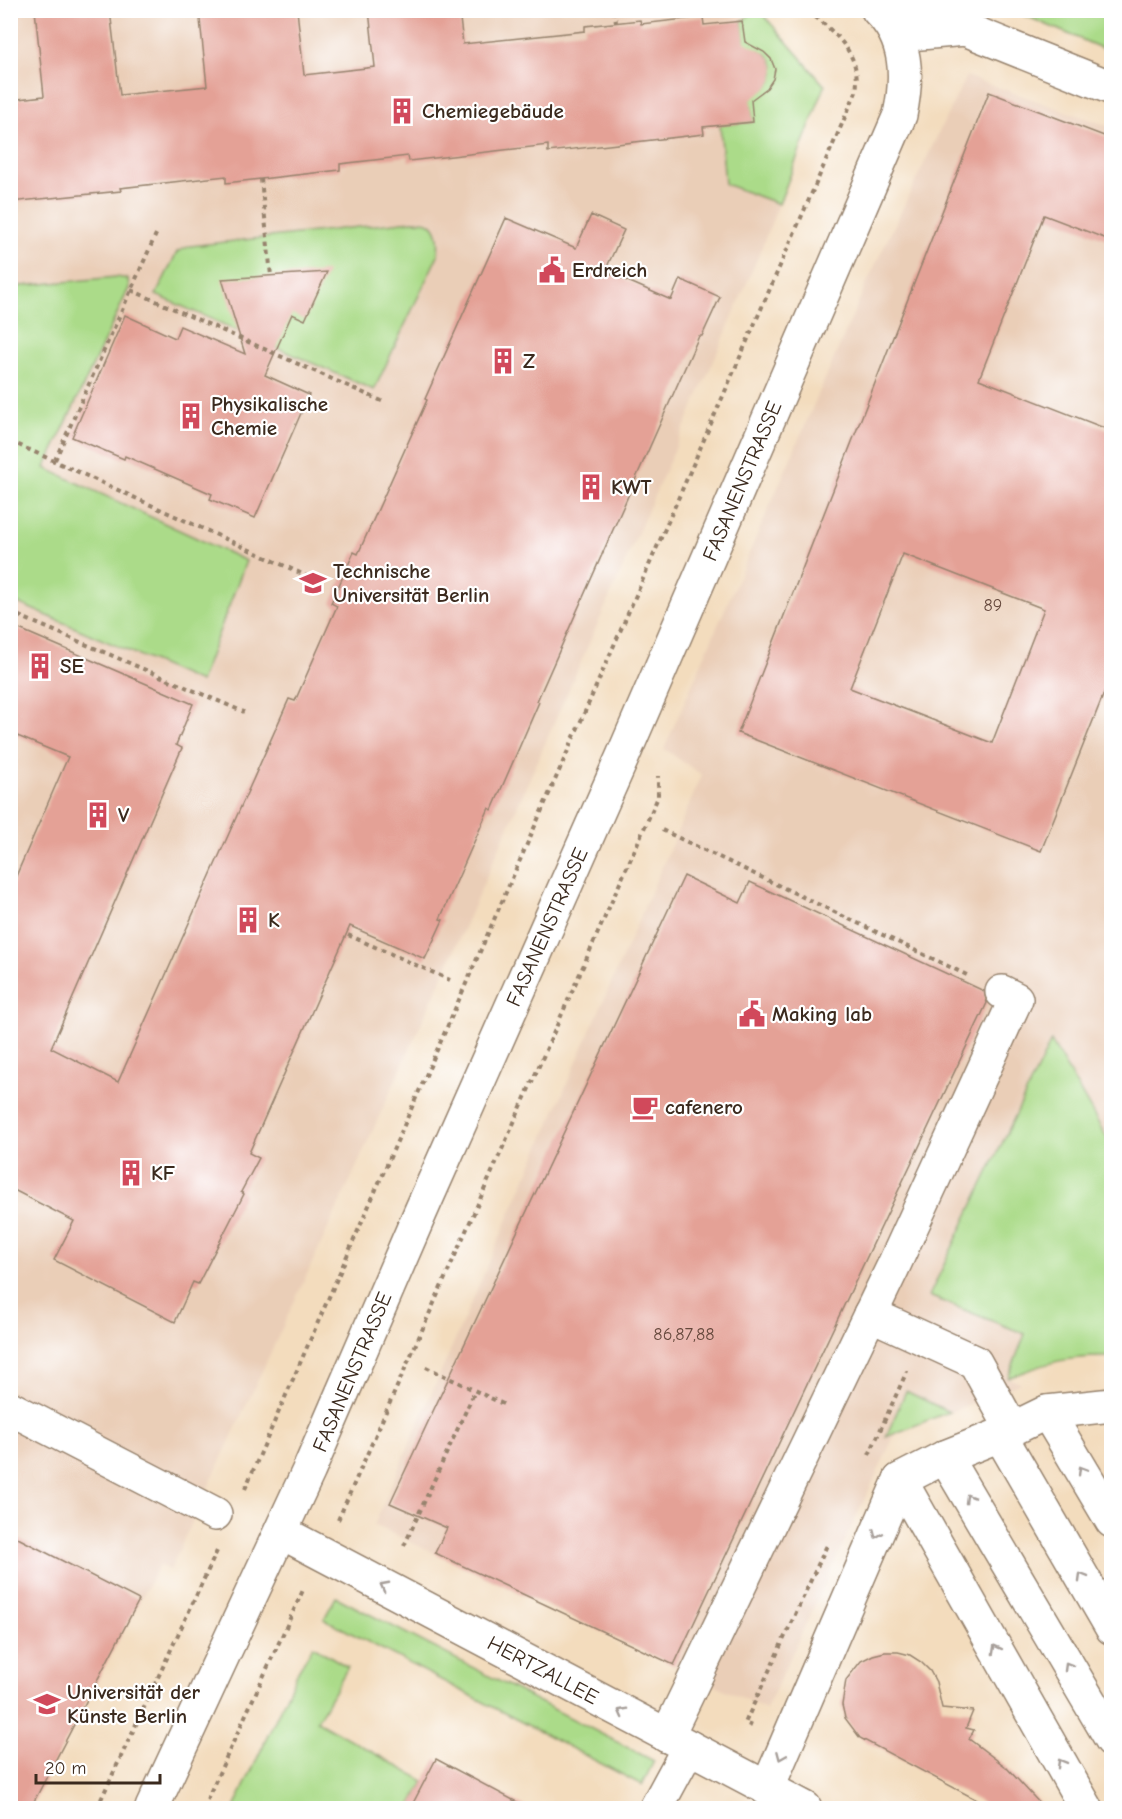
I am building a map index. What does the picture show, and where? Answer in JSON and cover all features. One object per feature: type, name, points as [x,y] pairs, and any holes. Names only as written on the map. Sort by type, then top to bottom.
[{"type":"street","points":[[888,23],[965,29],[1112,88]]},
{"type":"street","name":"FASANENSTRASSE","points":[[152,1809],[281,1532],[632,734],[900,115],[906,90],[906,68],[888,23]]},
{"type":"street","points":[[656,1809],[678,1742],[870,1314],[1016,999],[1002,992]]},
{"type":"street","points":[[870,1314],[975,1362],[1006,1432],[1112,1628]]},
{"type":"street","points":[[767,1789],[900,1480],[945,1457],[1047,1412],[1111,1405]]},
{"type":"street","points":[[10,1408],[228,1507]]},
{"type":"street","points":[[1047,1412],[1112,1521]]},
{"type":"street","points":[[945,1457],[1112,1740]]},
{"type":"street","points":[[900,1480],[1086,1809]]},
{"type":"street","name":"HERTZALLEE","points":[[281,1532],[805,1809]]},
{"type":"path","points":[[614,10],[616,22]]},
{"type":"path","points":[[228,1507],[856,92],[858,76],[846,46],[831,29],[807,10]]},
{"type":"path","points":[[261,179],[271,276]]},
{"type":"path","points":[[55,460],[157,232]]},
{"type":"path","points":[[131,290],[384,402]]},
{"type":"path","points":[[10,441],[306,576]]},
{"type":"path","points":[[10,612],[244,712]]},
{"type":"path","points":[[336,1523],[658,797]]},
{"type":"path","points":[[662,830],[1002,992]]},
{"type":"path","points":[[348,935],[450,980]]},
{"type":"path","points":[[426,1366],[505,1406]]},
{"type":"path","points":[[404,1546],[475,1391]]},
{"type":"path","points":[[97,1809],[218,1550]]},
{"type":"path","points":[[203,1809],[304,1589]]},
{"type":"shaded area","name":"Technische Universität Berlin","points":[[11,11],[760,11],[825,86],[721,344],[351,1179],[170,1570],[159,1565],[30,1808],[11,1808]]},
{"type":"shaded area","points":[[966,76],[1111,127],[1111,1357],[1084,1356],[1047,1362],[1009,1378],[1021,1383],[895,1435],[766,1709],[374,1525],[702,775],[664,749],[868,280]]},
{"type":"green space","points":[[755,11],[760,11],[825,86],[779,204],[725,184],[720,125],[753,122],[750,95],[761,91],[773,77],[772,60],[757,49],[745,48],[742,21]]},
{"type":"green space","points":[[1014,11],[1095,11],[1111,17],[1111,52]]},
{"type":"green space","points":[[412,221],[428,222],[435,228],[438,255],[374,390],[156,295],[177,252],[190,246]]},
{"type":"green space","points":[[116,277],[128,279],[129,288],[45,468],[246,561],[200,682],[11,600],[11,287]]},
{"type":"green space","points":[[1051,1041],[1111,1145],[1111,1357],[1058,1361],[1008,1378],[1025,1334],[929,1296]]},
{"type":"green space","points":[[906,1391],[949,1412],[886,1437]]},
{"type":"green space","points":[[336,1597],[654,1761],[642,1785],[324,1619]]},
{"type":"green space","points":[[313,1646],[348,1667],[317,1721],[424,1781],[410,1808],[234,1808],[298,1671]]},
{"type":"building","name":"Chemiegebäude","points":[[35,10],[110,10],[120,95],[207,86],[199,10],[297,10],[304,75],[375,67],[369,10],[459,10],[463,44],[585,31],[585,26],[640,20],[641,24],[703,17],[704,25],[742,21],[745,42],[764,52],[771,59],[775,69],[773,79],[767,88],[751,100],[753,122],[703,127],[704,134],[548,152],[548,145],[409,161],[408,156],[340,164],[340,170],[226,183],[226,176],[120,188],[121,191],[10,202],[10,100],[44,96]]},
{"type":"building","points":[[989,92],[1112,139],[1112,241],[1044,215],[979,379],[1112,431],[1112,673],[1041,851],[738,733]],"holes":[[[903,554],[1044,609],[992,743],[850,688]]]},
{"type":"building","points":[[591,215],[624,230],[605,271],[671,300],[680,279],[720,297],[702,336],[699,336],[537,701],[539,702],[492,810],[489,808],[440,919],[443,920],[425,959],[350,926],[249,1153],[259,1158],[241,1192],[244,1194],[198,1284],[193,1282],[175,1322],[54,1260],[74,1221],[10,1188],[10,890],[68,757],[10,733],[10,625],[193,704],[176,745],[182,748],[51,1048],[118,1082],[289,699],[295,701],[337,606],[331,603],[354,552],[358,554],[506,218],[576,248]]},
{"type":"building","name":"Physikalische Chemie","points":[[327,272],[305,320],[292,314],[265,375],[309,395],[255,518],[210,499],[212,494],[125,456],[124,459],[72,437],[125,315],[175,338],[180,326],[245,354],[222,279]]},
{"type":"building","points":[[684,876],[740,903],[750,882],[984,991],[987,1003],[674,1665],[435,1553],[447,1528],[390,1503]]},
{"type":"building","name":"Universität der Künste Berlin","points":[[10,1534],[139,1600],[30,1809],[10,1809]]},
{"type":"building","points":[[885,1652],[910,1655],[921,1662],[936,1682],[942,1708],[973,1711],[966,1728],[974,1730],[969,1739],[1006,1767],[1045,1809],[994,1809],[860,1738],[845,1718],[842,1705],[846,1680],[861,1661]]},
{"type":"building","points":[[436,1759],[530,1809],[410,1809]]},
{"type":"place","name":"Chemiegebäude","points":[[402,111]]},
{"type":"place","name":"Erdreich","points":[[552,270]]},
{"type":"place","name":"Z","points":[[503,361]]},
{"type":"place","name":"Physikalische Chemie","points":[[191,416]]},
{"type":"place","name":"KWT","points":[[591,487]]},
{"type":"place","name":"Technische Universität Berlin","points":[[313,583]]},
{"type":"place","name":"SE","points":[[40,666]]},
{"type":"place","name":"V","points":[[98,815]]},
{"type":"place","name":"K","points":[[248,920]]},
{"type":"place","name":"Making lab","points":[[752,1014]]},
{"type":"place","name":"cafenero","points":[[645,1107]]},
{"type":"place","name":"KF","points":[[131,1173]]},
{"type":"place","name":"Universität der Künste Berlin","points":[[47,1704]]}]
